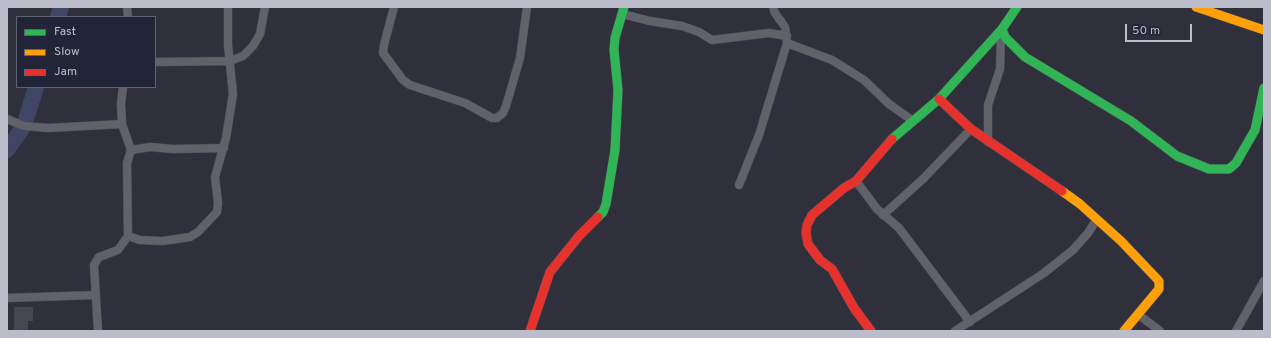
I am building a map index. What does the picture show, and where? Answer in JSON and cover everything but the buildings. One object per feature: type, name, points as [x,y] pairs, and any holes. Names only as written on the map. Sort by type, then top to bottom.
[{"type":"street","points":[[128,236],[140,240],[181,239],[198,232],[217,212],[218,203],[215,177],[224,148],[234,94],[227,27],[228,7]]},
{"type":"street","points":[[156,62],[230,61],[243,56],[253,46],[260,34],[265,7]]},
{"type":"street","points":[[394,7],[383,53],[403,80],[410,85],[465,103],[492,118],[497,118],[503,113],[506,106],[520,58],[528,7]]},
{"type":"street","points":[[738,185],[759,135],[787,40],[785,27],[773,7]]},
{"type":"street","points":[[871,331],[854,308],[832,269],[820,260],[808,244],[806,233],[807,226],[812,216],[844,188],[856,181],[895,136],[939,99],[1002,29],[1017,7]]},
{"type":"street","points":[[1196,7],[1264,30]]},
{"type":"street","points":[[530,331],[550,272],[578,236],[603,212],[606,204],[615,150],[618,90],[614,50],[615,38],[623,10],[650,21],[682,26],[699,32],[712,40],[769,33],[832,60],[864,80],[889,104],[913,121]]},
{"type":"street","points":[[1002,29],[1005,37],[1025,57],[1080,92],[1121,115],[1177,156],[1209,169],[1229,169],[1236,163],[1255,130],[1264,88]]},
{"type":"street","points":[[988,142],[988,105],[1000,69],[1002,29]]},
{"type":"street","points":[[98,331],[94,270],[96,261],[99,256],[118,250],[128,236],[127,163],[130,150],[122,124],[121,104],[123,88]]},
{"type":"street","points":[[939,99],[971,129],[988,142],[1044,177],[1097,219],[1126,246],[1159,281],[1159,289],[1139,315],[1124,331]]},
{"type":"street","points":[[7,119],[24,126],[41,128],[122,124]]},
{"type":"street","points":[[883,214],[923,179],[971,129]]},
{"type":"street","points":[[130,150],[150,147],[173,149],[224,148]]},
{"type":"street","points":[[856,181],[883,214],[899,228],[970,322]]},
{"type":"street","points":[[954,331],[1044,273],[1073,250],[1088,233],[1097,219]]},
{"type":"street","points":[[1236,331],[1264,282]]},
{"type":"street","points":[[7,298],[95,295]]},
{"type":"street","points":[[1139,315],[1160,331]]},
{"type":"waterway","points":[[58,16],[61,7]]},
{"type":"waterway","points":[[7,150],[24,126],[36,88]]},
{"type":"traffic: fast","points":[[598,217],[603,212],[606,204],[615,150],[618,90],[614,50],[615,38],[624,7]]},
{"type":"traffic: fast","points":[[892,139],[939,99],[1002,29],[1017,7]]},
{"type":"traffic: fast","points":[[1002,29],[1005,37],[1025,57],[1131,121],[1177,156],[1209,169],[1229,169],[1236,163],[1255,130],[1264,88]]},
{"type":"traffic: slow","points":[[1196,7],[1264,30]]},
{"type":"traffic: slow","points":[[1062,191],[1080,204],[1121,241],[1159,281],[1159,289],[1124,331]]},
{"type":"traffic: jam","points":[[939,99],[971,129],[1062,191]]},
{"type":"traffic: jam","points":[[871,331],[854,308],[832,269],[820,260],[808,244],[806,233],[807,225],[812,215],[844,188],[856,181],[892,139]]},
{"type":"traffic: jam","points":[[530,331],[550,272],[579,236],[598,217]]}]
